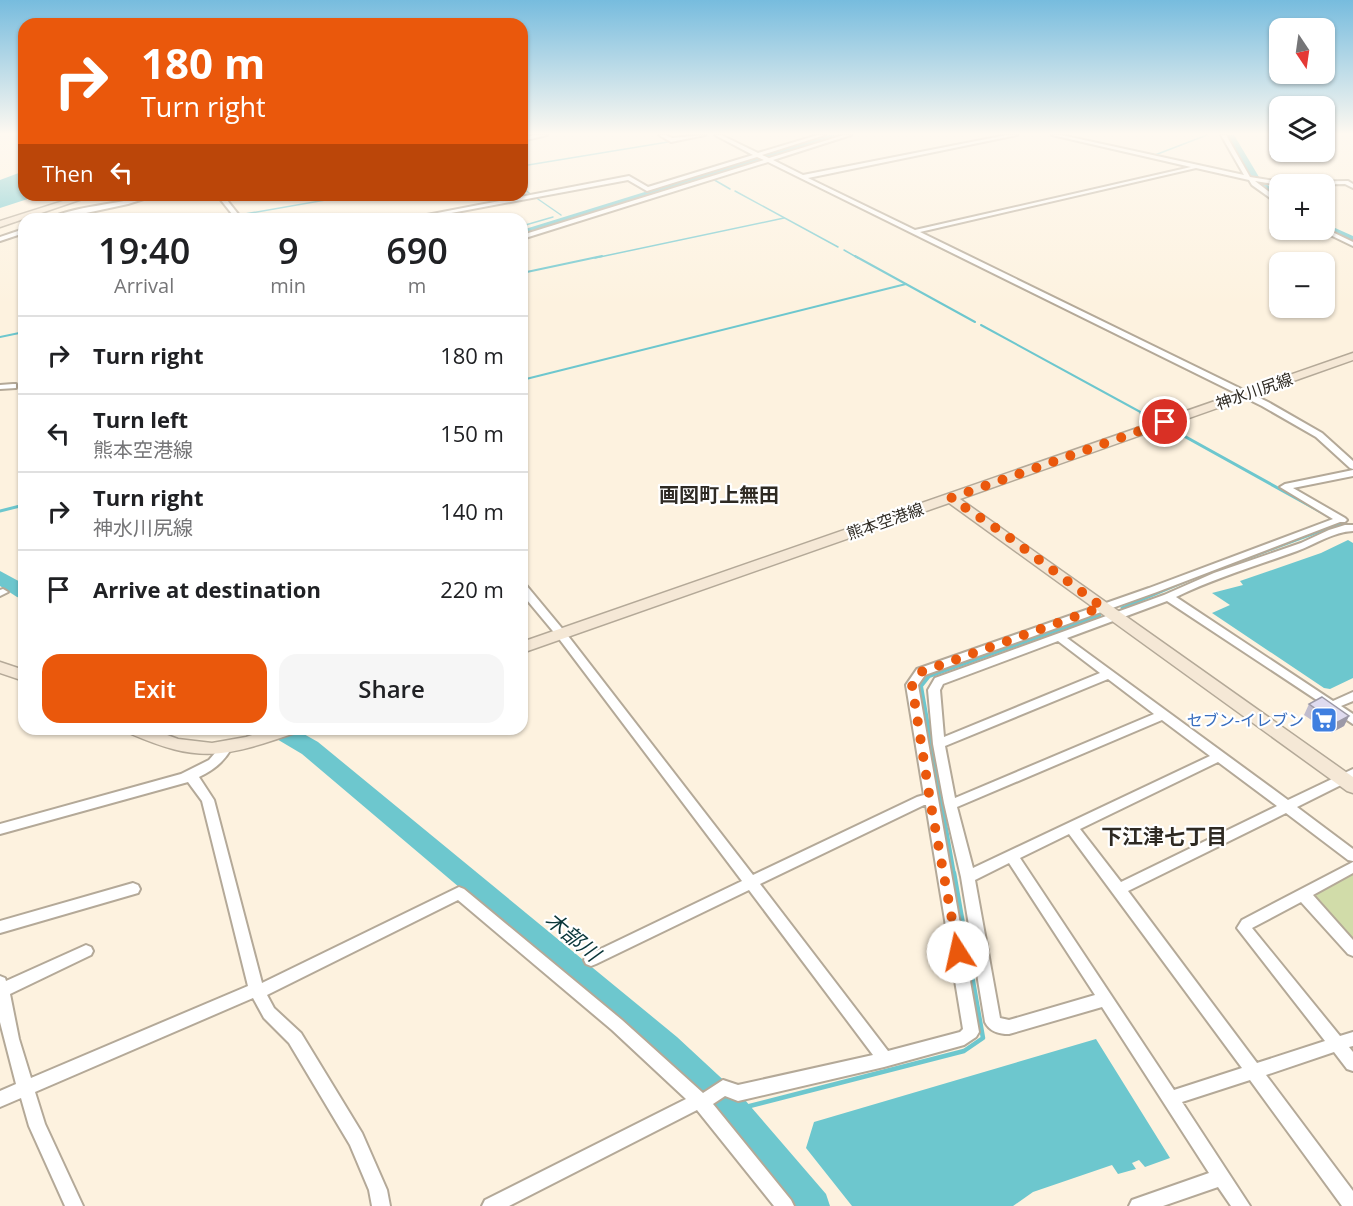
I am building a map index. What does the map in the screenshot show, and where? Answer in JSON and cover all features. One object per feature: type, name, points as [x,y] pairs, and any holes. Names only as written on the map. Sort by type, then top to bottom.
[{"type":"main road","points":[[34,213],[71,201]]},
{"type":"main road","points":[[0,224],[18,218]]},
{"type":"main road","name":"神水川尻線","points":[[951,498],[1353,356]]},
{"type":"main road","points":[[951,498],[1006,535],[1109,612],[1350,779]]},
{"type":"main road","name":"熊本空港線","points":[[528,646],[951,498]]},
{"type":"main road","points":[[0,667],[18,674]]},
{"type":"main road","points":[[147,735],[182,748],[225,749],[271,735]]},
{"type":"street","points":[[529,197],[559,191]]},
{"type":"street","points":[[528,235],[668,191]]},
{"type":"street","points":[[831,191],[1245,394],[1319,435],[1352,463]]},
{"type":"street","points":[[914,232],[1091,191]]},
{"type":"street","points":[[72,213],[136,201]]},
{"type":"street","points":[[225,201],[234,213]]},
{"type":"street","points":[[442,213],[507,201]]},
{"type":"street","points":[[2,237],[18,233]]},
{"type":"street","points":[[1335,236],[1353,244]]},
{"type":"street","points":[[0,387],[13,386]]},
{"type":"street","points":[[1352,529],[1340,519],[1285,488],[1353,473]]},
{"type":"street","points":[[1105,999],[1010,1027],[1000,1027],[993,1022],[968,877],[950,803],[939,744],[934,690],[939,681],[1059,637],[1109,612],[1340,519]]},
{"type":"street","points":[[491,1206],[711,1096],[738,1093],[884,1060],[964,1038],[971,1032],[970,1018],[930,800],[912,685],[921,672],[1109,612],[1168,597],[1201,582],[1303,546],[1327,534],[1352,529]]},
{"type":"street","points":[[528,593],[881,1053],[884,1060]]},
{"type":"street","points":[[1168,597],[1353,720]]},
{"type":"street","points":[[1059,637],[1353,856]]},
{"type":"street","points":[[939,744],[1109,674]]},
{"type":"street","points":[[1332,706],[1353,696]]},
{"type":"street","points":[[950,803],[959,802],[1163,715]]},
{"type":"street","points":[[0,829],[191,776],[221,757],[225,749]]},
{"type":"street","points":[[968,877],[1011,855],[1147,794],[1218,757]]},
{"type":"street","points":[[191,776],[208,800],[257,991],[269,1013],[295,1038],[356,1139],[378,1190],[381,1206]]},
{"type":"street","points":[[1119,889],[1286,807],[1350,779]]},
{"type":"street","points":[[591,960],[922,800],[930,800]]},
{"type":"street","points":[[1072,828],[1353,1206]]},
{"type":"street","points":[[1011,855],[1241,1206]]},
{"type":"street","points":[[1353,867],[1247,924],[1244,928],[1345,1042],[1353,1064]]},
{"type":"street","points":[[0,927],[133,889]]},
{"type":"street","points":[[0,1099],[257,991],[459,893],[617,1025],[711,1096],[785,1206]]},
{"type":"street","points":[[1303,894],[1353,950]]},
{"type":"street","points":[[74,1206],[37,1126],[11,1040],[1,986],[86,951]]},
{"type":"street","points":[[1172,1098],[1345,1042]]},
{"type":"street","points":[[1138,1206],[1221,1177]]},
{"type":"green space","points":[[1353,874],[1353,942],[1315,897],[1316,894]]},
{"type":"water","points":[[0,191],[18,191],[18,201],[22,201],[0,208]]},
{"type":"water","points":[[647,191],[663,191],[528,233],[528,228]]},
{"type":"water","points":[[1348,540],[1353,543],[1353,678],[1330,689],[1324,688],[1212,613],[1230,605],[1212,593],[1243,585],[1240,581],[1321,553]]},
{"type":"water","points":[[1096,1039],[1170,1158],[1145,1167],[1139,1160],[1132,1163],[1136,1169],[1118,1174],[1112,1165],[1033,1192],[1013,1206],[852,1206],[806,1148],[814,1122]]},
{"type":"building","points":[[1322,697],[1349,716],[1336,723],[1309,704]]},
{"type":"waterway","points":[[736,191],[838,247]]},
{"type":"waterway","points":[[528,192],[561,215]]},
{"type":"waterway","points":[[250,213],[320,201]]},
{"type":"waterway","points":[[528,224],[553,217]]},
{"type":"waterway","points":[[595,258],[784,218]]},
{"type":"waterway","points":[[1335,231],[1353,240]]},
{"type":"waterway","points":[[844,250],[858,258]]},
{"type":"waterway","points":[[528,272],[602,256]]},
{"type":"waterway","points":[[855,256],[906,284]]},
{"type":"waterway","points":[[528,378],[906,284]]},
{"type":"waterway","points":[[906,284],[975,322]]},
{"type":"waterway","points":[[981,325],[1144,414]]},
{"type":"waterway","points":[[0,337],[18,333]]},
{"type":"waterway","points":[[1141,413],[1156,421]]},
{"type":"waterway","points":[[1166,426],[1330,517]]},
{"type":"waterway","points":[[0,511],[18,506]]},
{"type":"waterway","points":[[1226,566],[1339,524],[1343,526]]},
{"type":"waterway","points":[[1122,608],[1200,575]]},
{"type":"waterway","name":"木部川","points":[[0,577],[18,589]]},
{"type":"waterway","points":[[954,874],[921,686],[929,676],[1099,615],[1097,616]]},
{"type":"waterway","name":"木部川","points":[[288,735],[310,748],[667,1046],[734,1110],[814,1206]]},
{"type":"waterway","points":[[734,1110],[964,1051],[983,1038],[954,873]]},
{"type":"place","name":"セブン-イレブン","points":[[1324,720]]},
{"type":"district","name":"画図町上無田","points":[[719,494]]},
{"type":"district","name":"下江津七丁目","points":[[1164,836]]},
{"type":"route","points":[[958,952],[912,685],[921,672],[1102,607],[1006,535],[951,498],[1165,422]]}]
